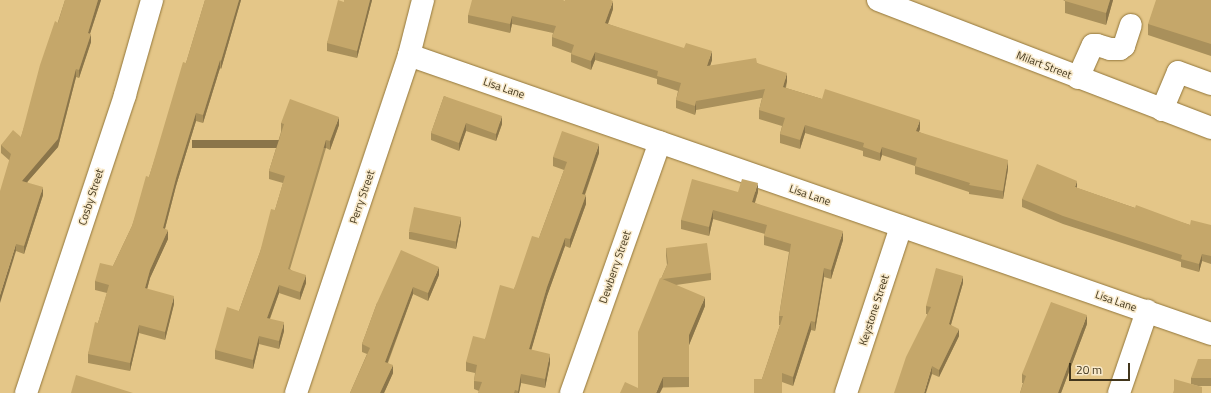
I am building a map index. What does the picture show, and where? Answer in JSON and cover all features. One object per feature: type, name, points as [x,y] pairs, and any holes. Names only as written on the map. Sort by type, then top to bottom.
[{"type":"street","name":"Cosby Street","points":[[26,393],[122,102],[152,0]]},
{"type":"street","name":"Perry Street","points":[[296,393],[409,55],[423,0]]},
{"type":"street","name":"Milart Street","points":[[878,0],[1211,128]]},
{"type":"street","points":[[1078,78],[1093,45],[1110,49],[1120,49],[1124,46],[1131,25]]},
{"type":"street","name":"Lisa Lane","points":[[409,55],[1211,334]]},
{"type":"street","points":[[1162,110],[1178,72],[1211,84]]},
{"type":"street","name":"Dewberry Street","points":[[571,393],[660,142]]},
{"type":"street","name":"Keystone Street","points":[[846,393],[901,227]]},
{"type":"street","points":[[1119,393],[1147,311]]},
{"type":"building","points":[[65,0],[98,0],[88,33],[91,34],[79,70],[76,69],[58,139],[22,181],[43,187],[24,246],[16,244],[0,295],[0,191],[11,154],[1,145],[13,130],[21,137],[40,65],[55,21],[58,23]]},
{"type":"building","points":[[205,0],[239,0],[203,115],[196,113],[176,178],[163,228],[168,230],[150,270],[145,288],[174,296],[165,332],[139,325],[130,363],[88,354],[95,322],[98,323],[109,285],[95,281],[100,263],[113,266],[132,226],[146,176],[149,177],[183,62],[186,63]]},
{"type":"building","points":[[338,0],[344,2],[344,0],[370,0],[357,51],[327,43]]},
{"type":"building","points":[[472,0],[611,0],[613,1],[605,23],[684,48],[686,43],[712,51],[707,66],[756,58],[757,63],[787,73],[783,87],[822,99],[825,89],[920,120],[916,131],[1008,160],[1003,191],[969,185],[970,183],[915,166],[917,158],[882,147],[880,153],[863,147],[864,143],[805,125],[800,140],[780,134],[785,118],[759,110],[765,89],[696,101],[695,106],[676,100],[681,83],[657,76],[658,71],[595,52],[591,61],[571,54],[574,45],[552,37],[556,26],[512,16],[510,24],[468,15]]},
{"type":"building","points":[[1065,0],[1110,0],[1106,13]]},
{"type":"building","points":[[1156,0],[1211,0],[1211,44],[1148,24]]},
{"type":"building","points":[[444,96],[502,116],[496,134],[466,123],[459,143],[431,133]]},
{"type":"building","points":[[290,99],[339,117],[330,141],[326,140],[288,269],[306,275],[300,292],[279,285],[267,318],[284,322],[279,341],[259,336],[253,360],[215,350],[227,307],[239,311],[260,252],[271,209],[275,210],[285,176],[269,171],[284,124],[281,123]]},
{"type":"building","points":[[562,131],[599,144],[582,194],[586,195],[570,239],[565,238],[547,287],[529,349],[550,354],[545,379],[521,374],[518,391],[515,390],[514,393],[478,393],[482,382],[474,381],[477,365],[466,362],[473,336],[485,339],[500,285],[514,289],[532,236],[539,238],[567,162],[553,157]]},
{"type":"building","points":[[1037,164],[1077,181],[1075,187],[1135,208],[1136,205],[1190,225],[1191,220],[1211,225],[1211,256],[1202,254],[1199,264],[1181,259],[1182,255],[1063,216],[1022,199]]},
{"type":"building","points":[[692,179],[738,192],[742,179],[758,183],[752,202],[843,231],[831,270],[824,268],[815,322],[811,321],[793,377],[782,373],[782,393],[754,393],[754,379],[762,379],[783,316],[779,316],[791,244],[764,236],[767,225],[713,210],[709,227],[681,220]]},
{"type":"building","points":[[414,207],[461,217],[456,241],[409,231]]},
{"type":"building","points":[[707,243],[711,273],[661,279],[668,263],[666,248]]},
{"type":"building","points":[[401,250],[439,267],[428,293],[413,287],[385,362],[393,365],[380,393],[350,393],[370,348],[362,344],[377,303]]},
{"type":"building","points":[[936,268],[963,276],[949,324],[959,329],[939,370],[932,366],[924,393],[894,393],[906,357],[931,307],[926,306]]},
{"type":"building","points":[[660,278],[705,297],[689,335],[689,377],[663,377],[656,393],[620,393],[625,382],[638,388],[638,332]]},
{"type":"building","points":[[1051,302],[1087,315],[1058,393],[1020,393],[1026,376],[1022,374]]},
{"type":"building","points":[[1198,359],[1211,359],[1211,378],[1191,378]]},
{"type":"building","points":[[76,375],[133,393],[71,393]]},
{"type":"building","points":[[1174,379],[1202,387],[1202,393],[1173,393]]}]
